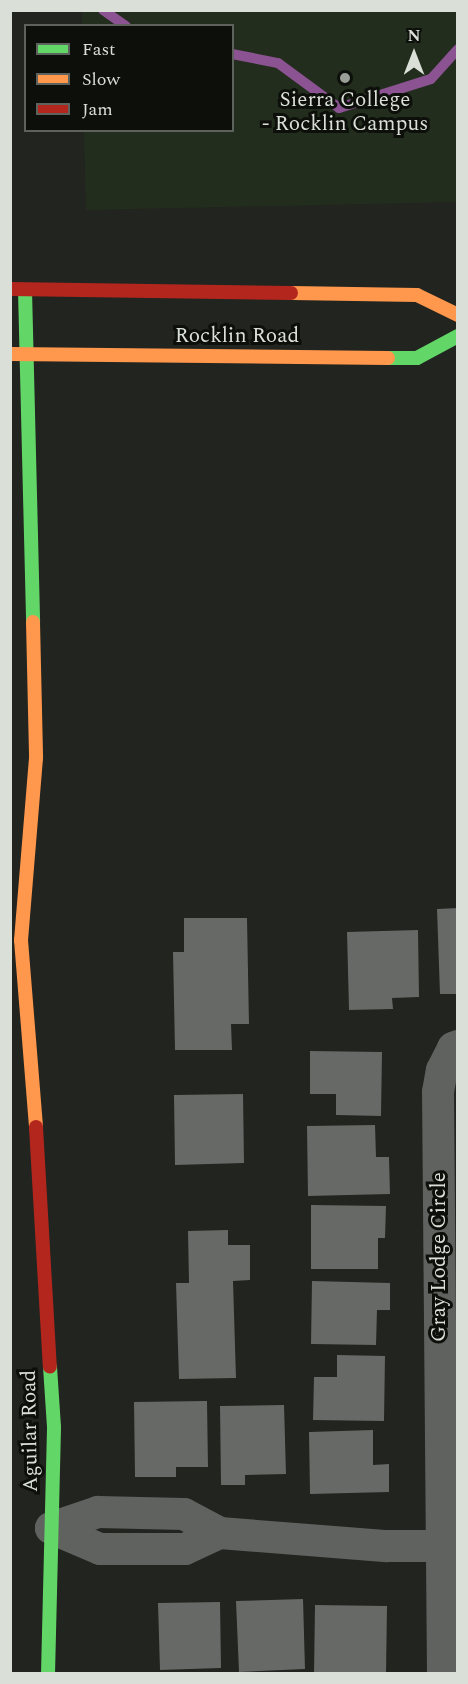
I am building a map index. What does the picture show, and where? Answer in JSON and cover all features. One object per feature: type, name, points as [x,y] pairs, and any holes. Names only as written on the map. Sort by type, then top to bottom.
[{"type":"street","name":"Rocklin Road","points":[[10,290],[417,295],[458,315]]},
{"type":"street","name":"Aguilar Road","points":[[25,290],[36,758],[17,993],[39,1172],[54,1427],[48,1674]]},
{"type":"street","name":"Rocklin Road","points":[[10,354],[417,358],[458,336]]},
{"type":"street","name":"Gray Lodge Circle","points":[[443,1674],[450,1546],[438,1092],[442,1070],[453,1048],[458,1046]]},
{"type":"street","points":[[51,1528],[98,1512],[184,1514],[220,1533],[387,1546],[450,1546]]},
{"type":"shaded area","name":"Sierra College - Rocklin Campus","points":[[82,11],[457,11],[457,202],[86,210],[84,132],[234,132],[234,24],[82,24]]},
{"type":"building","points":[[458,908],[458,994],[440,994],[437,909]]},
{"type":"building","points":[[184,918],[247,918],[249,1024],[231,1024],[232,1050],[175,1050],[173,952],[184,952]]},
{"type":"building","points":[[418,930],[419,997],[392,998],[393,1009],[349,1010],[347,932]]},
{"type":"building","points":[[310,1051],[382,1052],[381,1116],[336,1115],[336,1094],[310,1094]]},
{"type":"building","points":[[243,1094],[244,1163],[175,1165],[174,1095]]},
{"type":"building","points":[[375,1125],[376,1157],[389,1157],[390,1194],[308,1196],[307,1126]]},
{"type":"building","points":[[311,1205],[386,1206],[385,1238],[378,1238],[378,1269],[311,1269]]},
{"type":"building","points":[[228,1230],[228,1245],[250,1245],[250,1280],[233,1281],[236,1378],[179,1379],[176,1283],[189,1283],[188,1231]]},
{"type":"building","points":[[312,1281],[390,1283],[390,1310],[377,1310],[376,1345],[311,1344]]},
{"type":"building","points":[[337,1355],[385,1356],[384,1421],[313,1420],[314,1377],[337,1377]]},
{"type":"building","points":[[207,1401],[208,1467],[176,1467],[176,1477],[135,1477],[134,1402]]},
{"type":"building","points":[[284,1405],[286,1474],[245,1475],[245,1485],[221,1485],[220,1406]]},
{"type":"building","points":[[373,1430],[373,1465],[389,1464],[389,1492],[310,1494],[309,1432]]},
{"type":"building","points":[[303,1599],[305,1669],[239,1672],[236,1601]]},
{"type":"building","points":[[220,1602],[221,1668],[160,1670],[158,1603]]},
{"type":"building","points":[[315,1605],[387,1606],[386,1674],[314,1674]]},
{"type":"waterway","points":[[103,10],[123,24]]},
{"type":"waterway","points":[[234,54],[278,63],[339,108],[431,79],[458,49]]},
{"type":"traffic: fast","points":[[25,290],[33,622]]},
{"type":"traffic: fast","points":[[388,358],[417,358],[458,336]]},
{"type":"traffic: fast","points":[[48,1674],[54,1427],[50,1367]]},
{"type":"traffic: slow","points":[[291,293],[417,295],[458,315]]},
{"type":"traffic: slow","points":[[10,354],[388,358]]},
{"type":"traffic: slow","points":[[33,622],[36,758],[21,940],[36,1127]]},
{"type":"traffic: jam","points":[[10,289],[291,293]]},
{"type":"traffic: jam","points":[[36,1127],[50,1367]]},
{"type":"place","name":"Sierra College - Rocklin Campus","points":[[345,78]]}]
